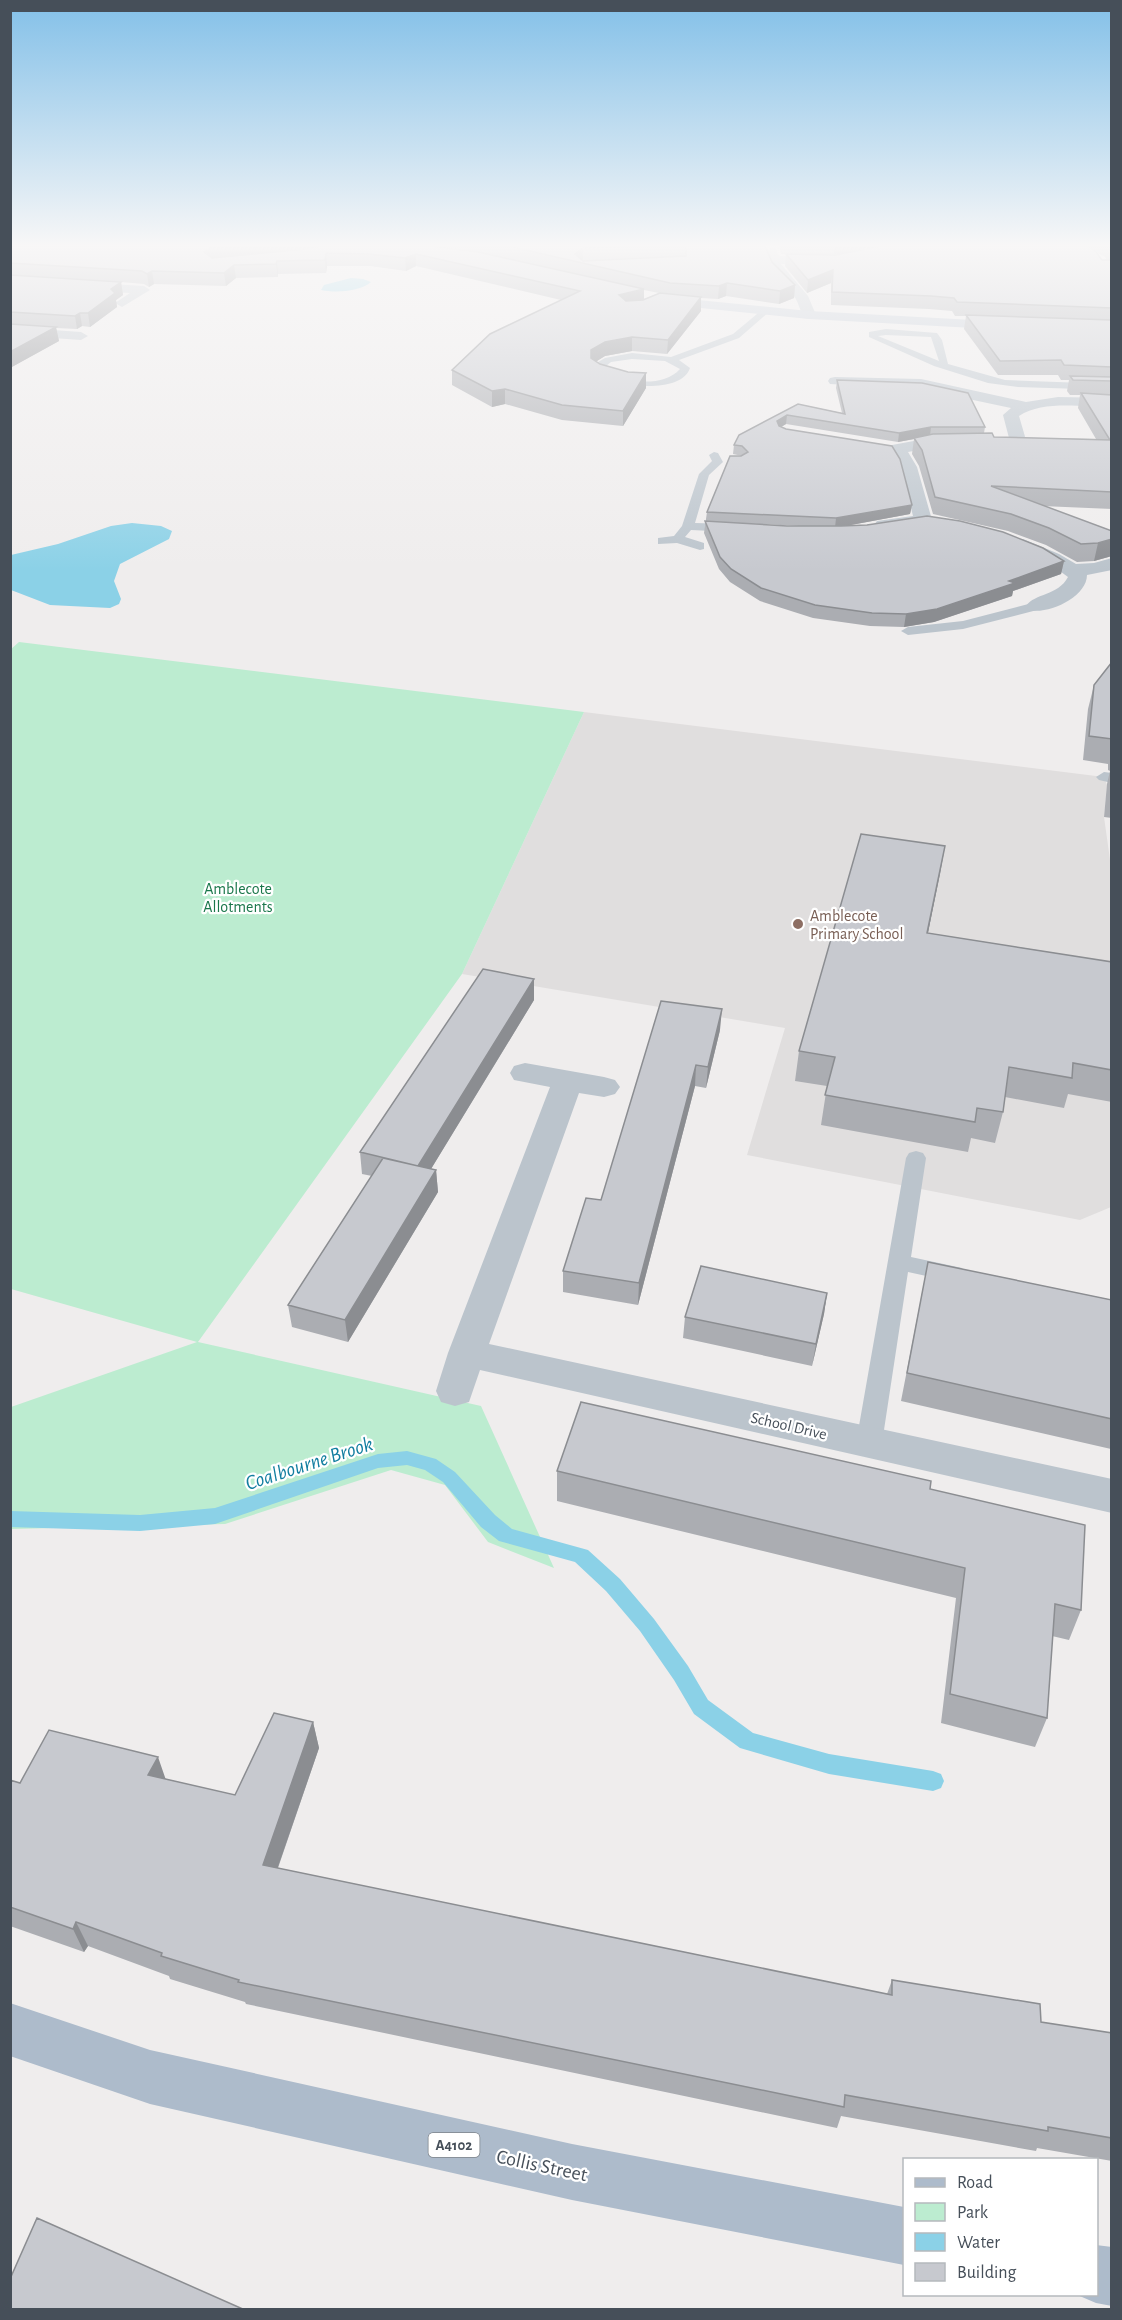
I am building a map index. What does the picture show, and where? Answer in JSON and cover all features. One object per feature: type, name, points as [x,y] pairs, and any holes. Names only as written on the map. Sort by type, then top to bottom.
[{"type":"main road","name":"Collis Street","points":[[10,2028],[150,2077],[572,2172],[903,2236]]},
{"type":"street","points":[[835,381],[921,384],[1024,406]]},
{"type":"street","points":[[865,529],[932,521],[909,467],[892,448],[930,443],[1000,445],[1012,443],[1018,440],[1011,415],[1024,406],[1037,403],[1112,403]]},
{"type":"street","points":[[1008,539],[1062,563],[1073,570],[1078,577],[1076,583],[1063,595],[1036,606]]},
{"type":"street","points":[[1073,570],[1095,569],[1112,564]]},
{"type":"street","points":[[525,1073],[604,1087]]},
{"type":"street","points":[[455,1391],[568,1081]]},
{"type":"street","name":"School Drive","points":[[467,1353],[1112,1496]]},
{"type":"lane","points":[[671,360],[680,363],[685,368],[684,372],[679,376],[655,382],[611,379],[597,371],[596,367],[600,363],[619,357],[646,356],[671,360],[687,354]]},
{"type":"lane","points":[[918,354],[970,375],[1004,383],[1112,387]]},
{"type":"lane","points":[[942,354],[944,364]]},
{"type":"lane","points":[[678,539],[688,526],[704,474],[720,458]]},
{"type":"lane","points":[[688,526],[743,529]]},
{"type":"lane","points":[[662,541],[678,539],[700,546]]},
{"type":"lane","points":[[908,632],[963,625],[1036,606]]},
{"type":"lane","points":[[869,1443],[916,1158]]},
{"type":"lane","points":[[899,1262],[980,1279]]},
{"type":"shaded area","name":"Amblecote Primary School","points":[[584,712],[1104,777],[1107,785],[1104,817],[1112,874],[1111,1207],[1080,1220],[747,1155],[785,1028],[462,974]]},
{"type":"green space","name":"Amblecote Allotments","points":[[19,642],[584,712],[462,974],[198,1342],[481,1406],[554,1568],[488,1542],[445,1485],[391,1470],[225,1524],[11,1529],[11,1407],[197,1342],[11,1289],[10,650]]},
{"type":"water","points":[[132,523],[161,526],[172,531],[169,539],[120,564],[114,581],[121,599],[119,604],[110,608],[50,605],[11,590],[11,555],[58,544],[111,526]]},
{"type":"building","points":[[469,354],[591,354],[591,358],[600,364],[628,372],[646,373],[623,411],[562,405],[505,389],[492,391],[452,370]]},
{"type":"building","points":[[995,354],[1112,354],[1112,367],[1064,365],[1061,360],[1000,361]]},
{"type":"building","points":[[1070,376],[1112,377],[1112,381],[1073,380]]},
{"type":"building","points":[[837,380],[922,383],[968,393],[985,427],[931,427],[899,433],[787,415],[777,421],[779,426],[786,429],[892,446],[900,459],[912,505],[836,518],[707,512],[730,456],[741,456],[748,452],[742,446],[734,445],[739,435],[798,404],[845,414]]},
{"type":"building","points":[[1081,393],[1112,395],[1112,492],[991,486],[1112,531],[1112,539],[1081,544],[1049,528],[1011,514],[935,497],[922,450],[914,438],[933,434],[992,433],[994,437],[1110,440]]},
{"type":"building","points":[[927,516],[960,521],[1003,532],[1043,548],[1064,561],[1009,581],[1015,583],[937,609],[906,614],[872,613],[815,605],[761,588],[731,569],[720,557],[705,521],[787,526],[841,526],[867,525]]},
{"type":"building","points":[[1112,662],[1112,739],[1089,736],[1094,685]]},
{"type":"building","points":[[861,834],[945,846],[927,933],[1112,962],[1112,1070],[1073,1063],[1072,1078],[1009,1067],[1003,1112],[977,1108],[975,1122],[825,1095],[835,1057],[799,1051]]},
{"type":"building","points":[[483,969],[534,979],[418,1166],[360,1152]]},
{"type":"building","points":[[661,1001],[722,1009],[708,1067],[696,1065],[639,1283],[563,1271],[586,1198],[601,1200]]},
{"type":"building","points":[[383,1158],[436,1170],[345,1320],[288,1305]]},
{"type":"building","points":[[928,1262],[1112,1300],[1112,1419],[907,1373]]},
{"type":"building","points":[[701,1266],[827,1293],[816,1344],[685,1317]]},
{"type":"building","points":[[581,1402],[931,1481],[930,1489],[1085,1525],[1081,1610],[1055,1604],[1047,1718],[950,1694],[965,1568],[557,1471]]},
{"type":"building","points":[[274,1713],[313,1722],[263,1865],[892,1995],[892,1980],[1040,2004],[1041,2022],[1112,2033],[1112,2138],[1048,2127],[1048,2131],[845,2095],[844,2107],[238,1982],[239,1980],[161,1956],[162,1953],[76,1922],[73,1929],[10,1907],[10,1780],[20,1783],[49,1730],[158,1757],[148,1775],[235,1795]]},
{"type":"building","points":[[37,2218],[245,2310],[10,2310],[10,2279]]},
{"type":"waterway","name":"Coalbourne Brook","points":[[10,1519],[140,1523],[215,1516],[378,1461],[407,1458],[430,1464],[449,1477],[488,1521],[506,1535],[581,1556],[613,1585],[647,1625],[681,1673],[701,1707],[747,1741],[829,1764],[933,1781]]},
{"type":"place","name":"Amblecote Primary School","points":[[798,924]]}]
